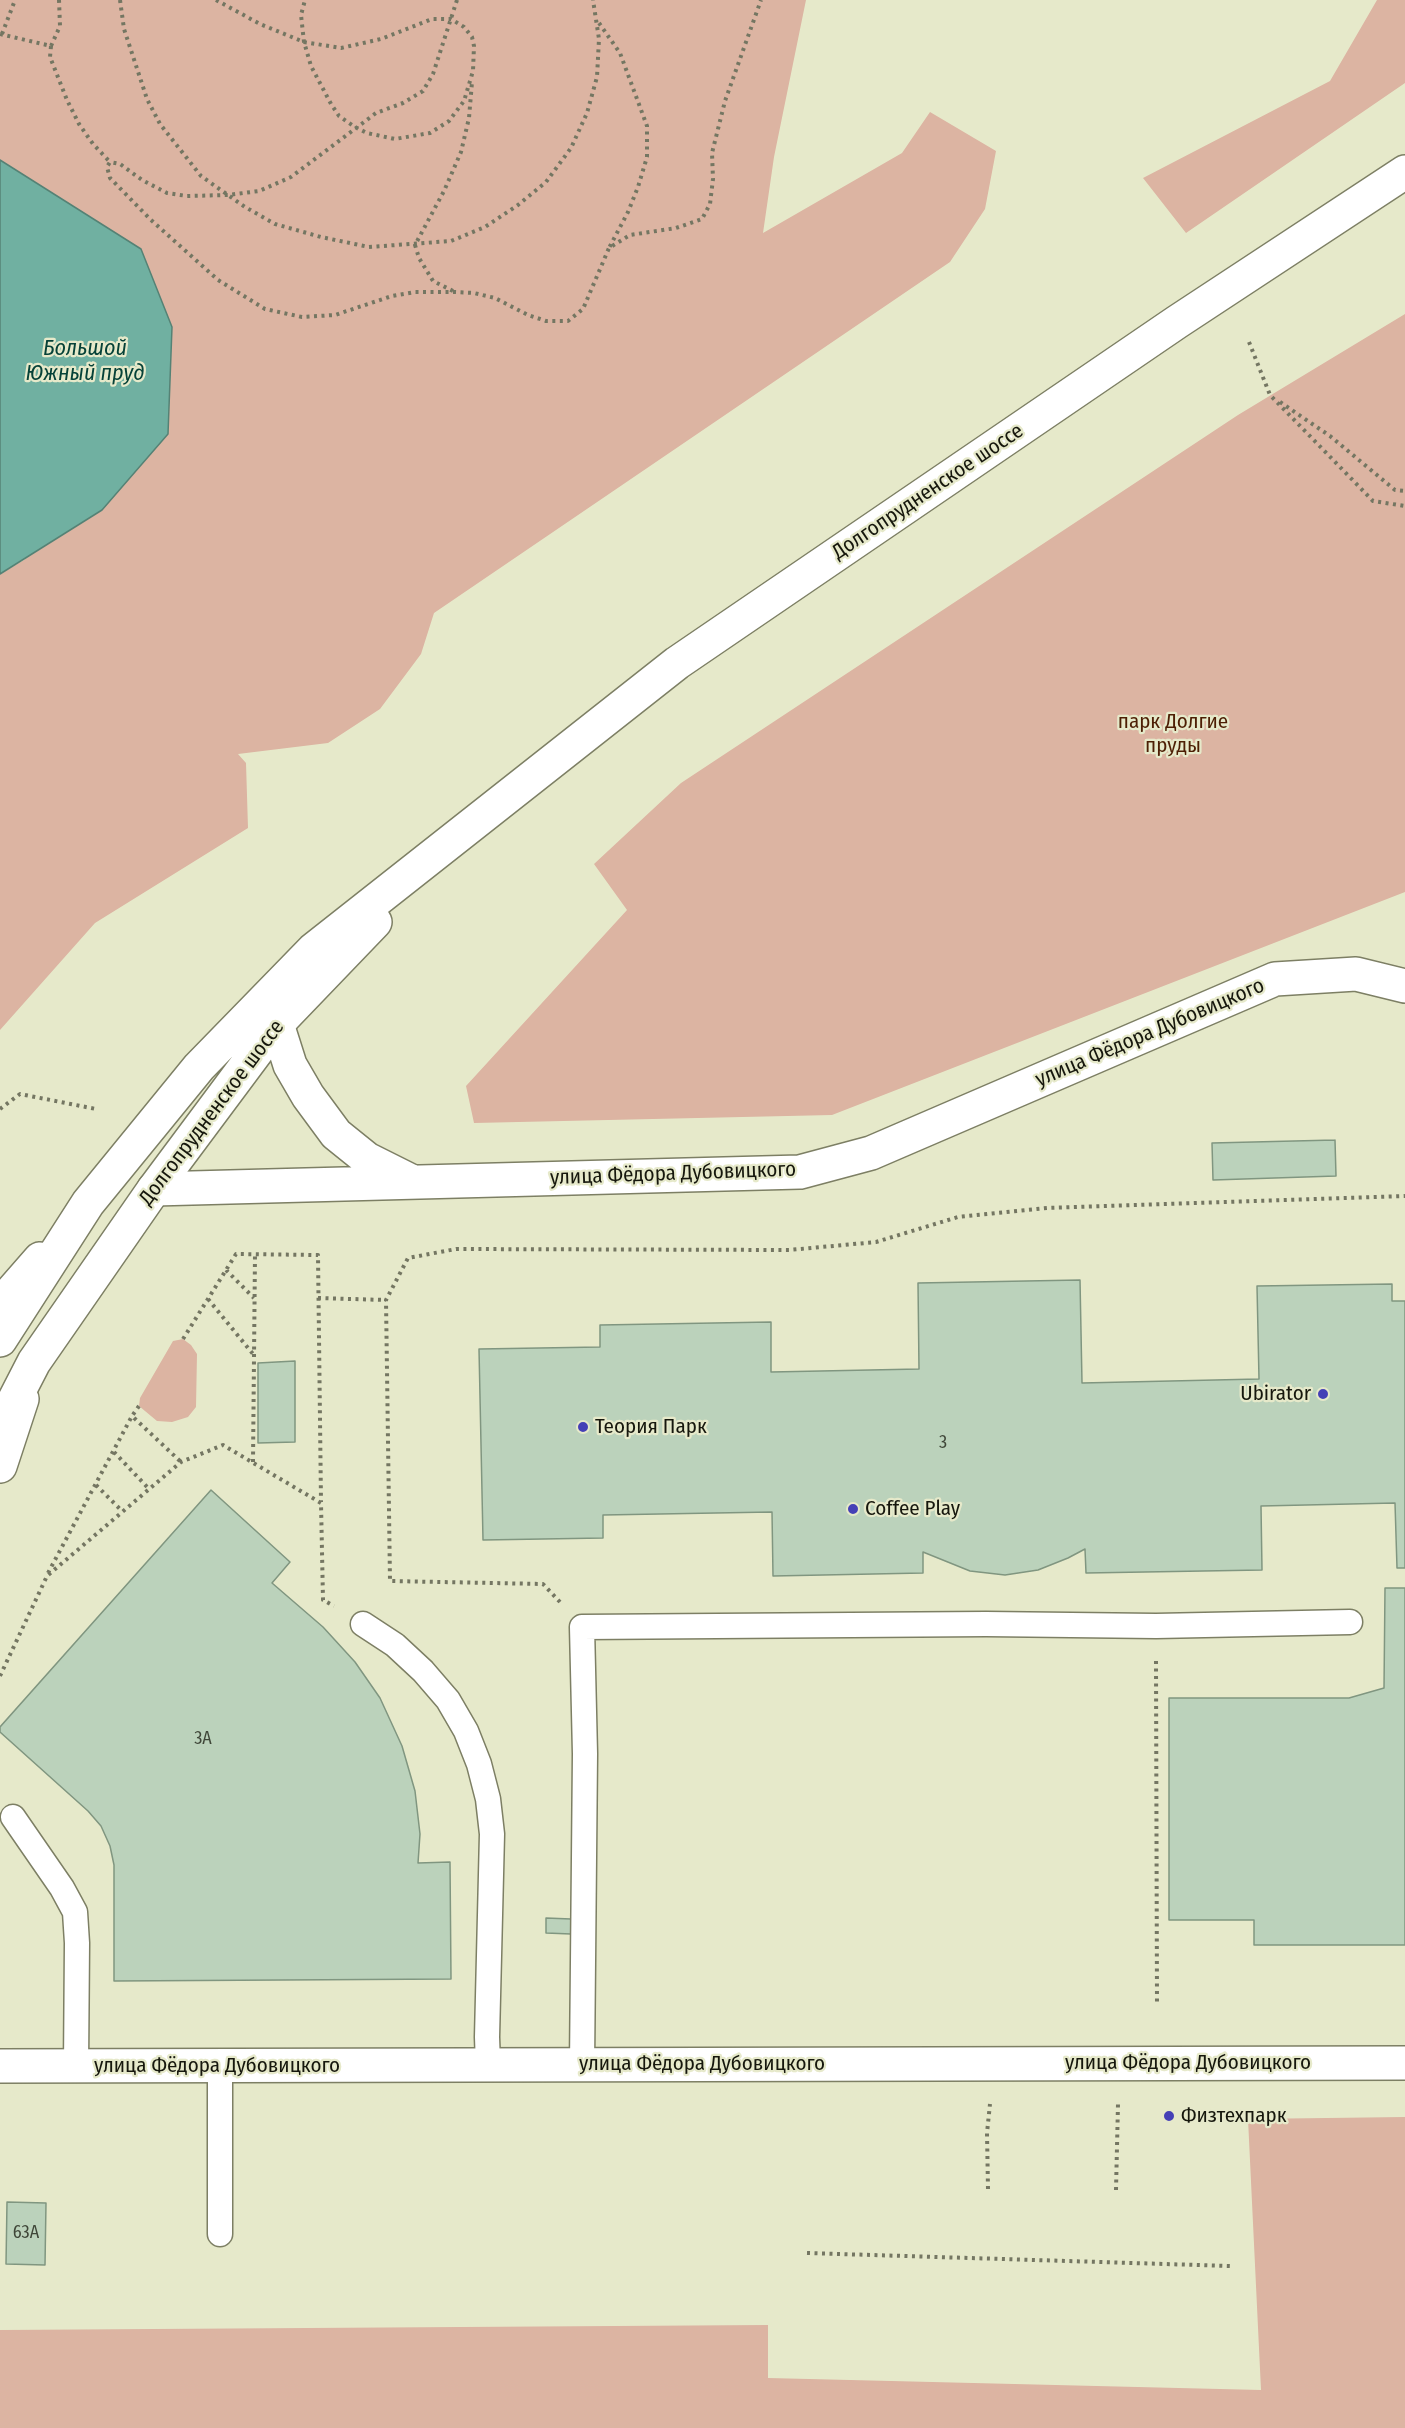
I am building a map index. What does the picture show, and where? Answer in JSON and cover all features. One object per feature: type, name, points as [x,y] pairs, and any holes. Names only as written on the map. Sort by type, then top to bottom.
[{"type":"street","name":"Долгопрудненское шоссе","points":[[0,1340],[88,1203],[199,1067],[313,950],[677,663],[1177,322],[1405,172]]},
{"type":"street","name":"Долгопрудненское шоссе","points":[[0,1428],[34,1362],[154,1188],[278,1024],[464,830]]},
{"type":"street","name":"улица Фёдора Дубовицкого","points":[[154,1188],[800,1172],[871,1153],[1275,979],[1356,974],[1405,986]]},
{"type":"street","points":[[278,1024],[290,1065],[308,1096],[336,1134],[367,1160],[413,1182]]},
{"type":"street","points":[[0,1305],[88,1203]]},
{"type":"street","points":[[0,1466],[34,1362]]},
{"type":"street","name":"улица Фёдора Дубовицкого","points":[[0,2066],[1405,2063]]},
{"type":"lane","points":[[582,2065],[585,1754],[582,1627],[986,1624],[1156,1626],[1350,1622]]},
{"type":"lane","points":[[363,1624],[395,1645],[423,1671],[448,1700],[466,1731],[479,1764],[488,1799],[492,1834],[488,2065]]},
{"type":"lane","points":[[13,1817],[62,1888],[75,1912],[76,2066]]},
{"type":"lane","points":[[220,2066],[220,2234]]},
{"type":"path","points":[[15,0],[1,34],[51,46]]},
{"type":"path","points":[[59,0],[60,26],[51,46],[50,57],[79,124],[110,162],[120,164],[142,180],[167,193],[187,196],[228,195],[259,191],[291,177],[326,153],[355,127],[376,113],[403,103],[423,91],[434,74],[457,0]]},
{"type":"path","points":[[120,0],[124,29],[139,78],[160,124],[201,176],[274,224],[369,247],[451,241],[485,227],[518,205],[546,182],[572,148],[587,113],[597,77],[597,20],[593,0]]},
{"type":"path","points":[[216,0],[260,24],[304,42],[341,48],[359,46],[432,19],[451,19],[464,27],[472,37],[474,58],[469,118],[461,152],[444,191],[415,245],[423,266],[434,281],[455,292]]},
{"type":"path","points":[[305,0],[301,15],[310,66],[339,116],[367,133],[395,139],[430,133],[448,121],[464,101],[472,76]]},
{"type":"path","points":[[609,248],[630,235],[676,228],[702,219],[710,204],[713,178],[712,153],[723,112],[761,0]]},
{"type":"path","points":[[110,162],[107,167],[110,178],[151,220],[218,280],[265,309],[302,317],[335,315],[392,296],[415,292],[455,292],[474,293],[495,298],[528,315],[546,321],[568,321],[583,309],[609,248],[628,212],[647,157],[647,126],[620,53],[597,20]]},
{"type":"path","points":[[1249,342],[1270,395],[1373,501],[1405,506]]},
{"type":"path","points":[[1270,395],[1330,436],[1395,490],[1405,491]]},
{"type":"path","points":[[0,1108],[20,1094],[96,1109]]},
{"type":"path","points":[[582,1627],[543,1584],[390,1581],[386,1300],[408,1258],[456,1249],[789,1250],[876,1242],[958,1217],[1047,1208],[1405,1196]]},
{"type":"path","points":[[183,1340],[236,1254],[318,1255],[323,1600],[363,1624]]},
{"type":"path","points":[[253,1463],[255,1254]]},
{"type":"path","points":[[226,1270],[254,1299]]},
{"type":"path","points":[[318,1298],[386,1300]]},
{"type":"path","points":[[208,1299],[254,1355]]},
{"type":"path","points":[[0,1676],[47,1576],[139,1406]]},
{"type":"path","points":[[132,1416],[181,1462]]},
{"type":"path","points":[[47,1576],[181,1462],[223,1445],[321,1503]]},
{"type":"path","points":[[114,1452],[149,1489]]},
{"type":"path","points":[[96,1485],[122,1511]]},
{"type":"path","points":[[1156,1626],[1157,2005]]},
{"type":"path","points":[[988,2189],[987,2133],[990,2104]]},
{"type":"path","points":[[1116,2190],[1118,2104]]},
{"type":"path","points":[[807,2253],[1230,2266]]},
{"type":"green space","points":[[0,0],[806,0],[774,157],[763,233],[902,153],[930,112],[996,151],[985,209],[950,262],[434,613],[421,654],[380,709],[328,743],[238,754],[246,763],[248,828],[95,923],[0,1030],[0,574],[24,560],[168,434],[172,328],[141,249],[0,160]]},
{"type":"green space","points":[[1377,0],[1405,0],[1405,83],[1186,233],[1143,178],[1330,81]]},
{"type":"green space","name":"парк Долгие пруды","points":[[1405,314],[1405,892],[832,1115],[474,1123],[466,1086],[627,910],[594,864],[681,783],[1238,415]]},
{"type":"green space","points":[[183,1339],[197,1354],[196,1407],[188,1417],[172,1422],[157,1421],[139,1406],[140,1398],[173,1341]]},
{"type":"green space","points":[[1405,2117],[1405,2428],[0,2428],[0,2330],[768,2325],[768,2378],[1261,2390],[1248,2119]]},
{"type":"water","name":"Большой Южный пруд","points":[[0,160],[141,249],[172,327],[168,434],[102,510],[0,574]]},
{"type":"building","points":[[1335,1140],[1336,1176],[1213,1180],[1212,1143]]},
{"type":"building","points":[[1080,1280],[1082,1383],[1259,1379],[1257,1286],[1392,1284],[1392,1301],[1405,1301],[1405,1568],[1397,1568],[1395,1503],[1261,1506],[1262,1570],[1086,1573],[1085,1549],[1038,1570],[1005,1575],[970,1571],[923,1552],[923,1573],[773,1576],[772,1512],[603,1515],[603,1538],[483,1540],[479,1349],[600,1347],[600,1325],[771,1322],[771,1372],[919,1369],[918,1283]]},
{"type":"building","points":[[295,1361],[295,1442],[258,1443],[258,1363]]},
{"type":"building","points":[[211,1490],[290,1562],[272,1583],[323,1627],[355,1662],[380,1698],[402,1746],[415,1791],[420,1834],[418,1863],[450,1862],[451,1979],[114,1981],[114,1865],[110,1846],[101,1826],[88,1811],[0,1732],[0,1727]]},
{"type":"building","points":[[1385,1588],[1405,1588],[1405,1945],[1254,1945],[1254,1920],[1169,1920],[1169,1698],[1349,1698],[1384,1688]]},
{"type":"building","points":[[546,1918],[571,1919],[571,1934],[546,1933]]},
{"type":"building","points":[[7,2202],[46,2203],[45,2265],[6,2264]]},
{"type":"place","name":"Ubirator","points":[[1323,1394]]},
{"type":"place","name":"Теория Парк","points":[[583,1427]]},
{"type":"place","name":"Coffee Play","points":[[853,1509]]},
{"type":"place","name":"Физтехпарк","points":[[1169,2116]]}]
